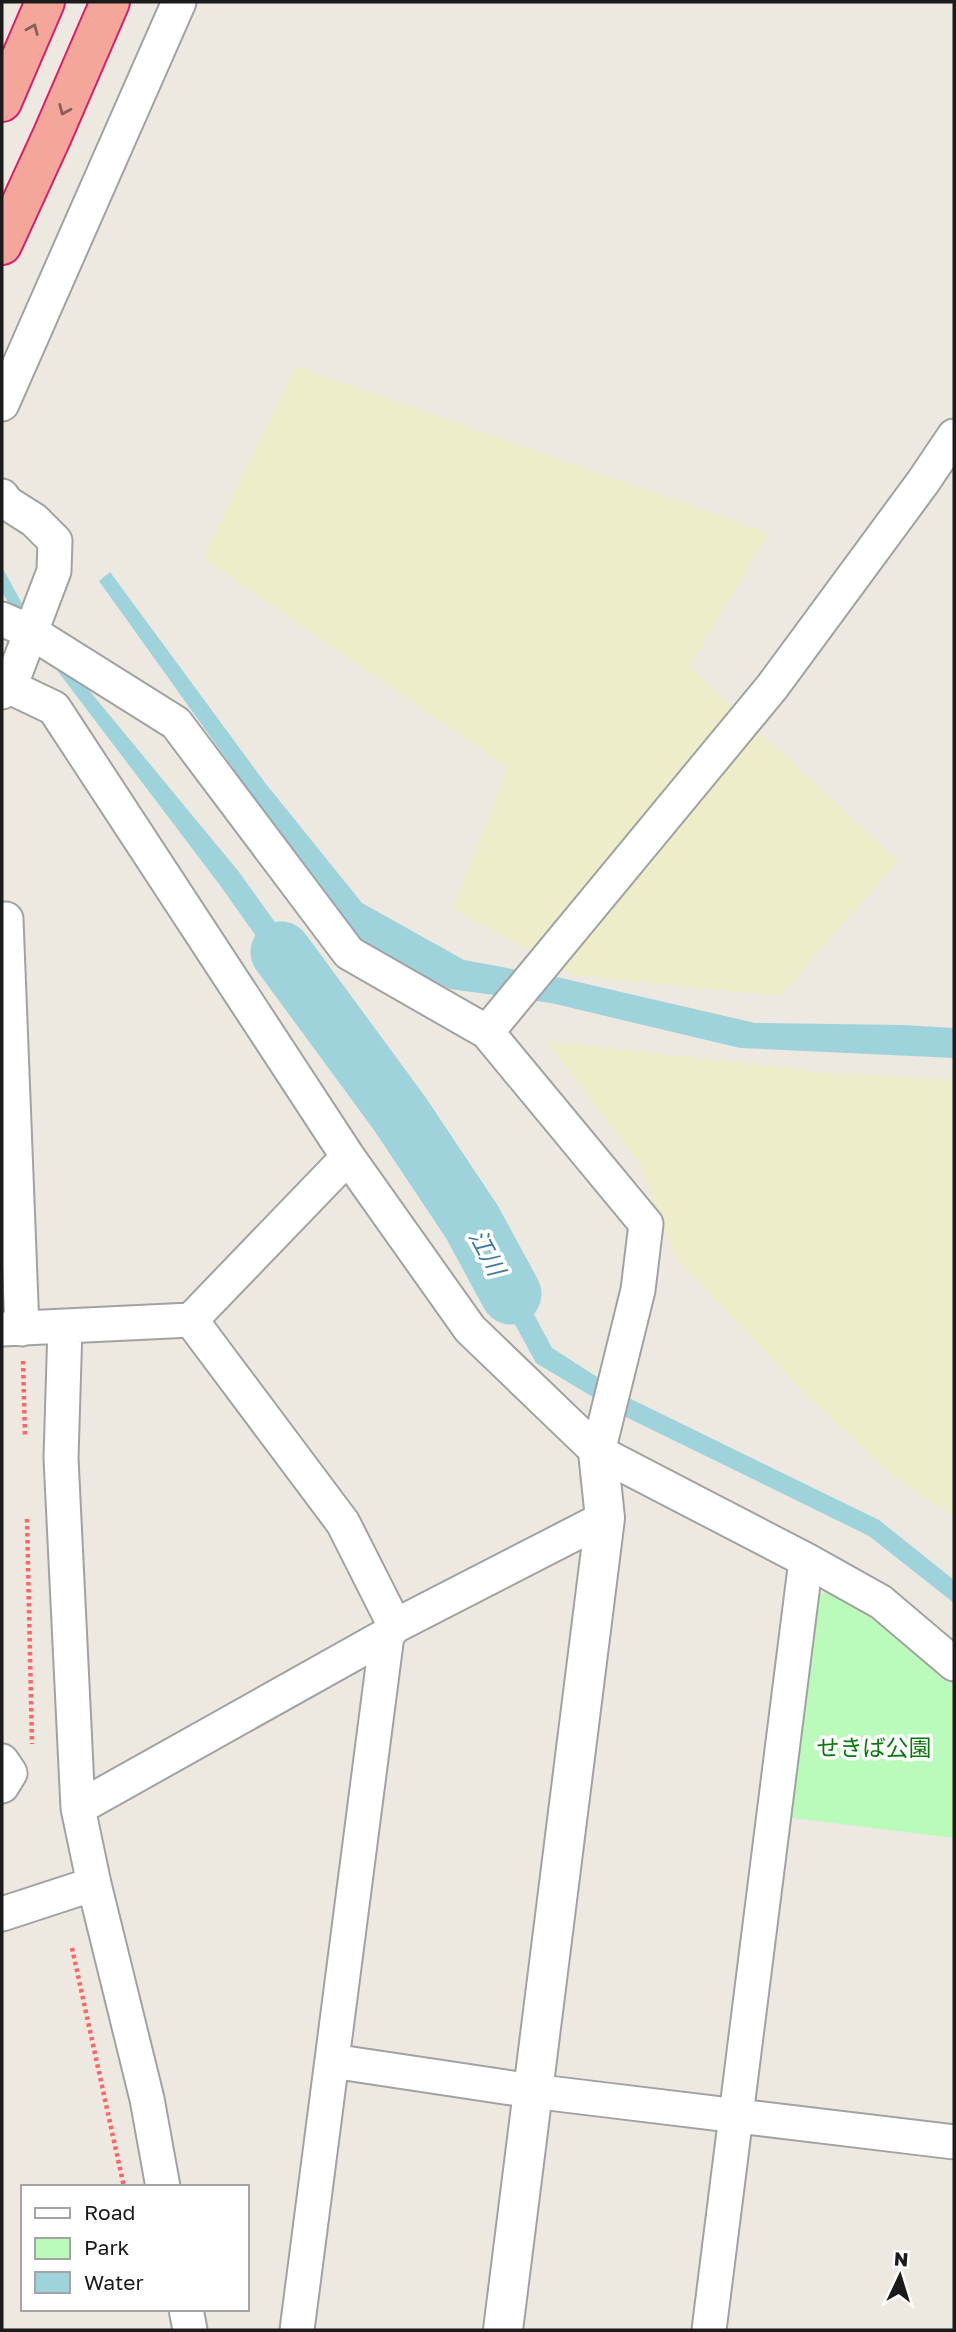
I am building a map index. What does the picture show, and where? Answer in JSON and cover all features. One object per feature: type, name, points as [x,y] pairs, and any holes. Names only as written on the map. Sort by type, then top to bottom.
[{"type":"highway","points":[[2,102],[45,2]]},
{"type":"highway","points":[[2,245],[110,2]]},
{"type":"street","points":[[2,404],[179,2]]},
{"type":"street","points":[[486,1032],[772,687],[954,436]]},
{"type":"street","points":[[2,496],[7,503],[34,520],[55,541],[54,571],[16,625],[6,689],[54,708],[348,1157],[470,1329],[598,1452],[807,1560],[881,1602],[954,1664]]},
{"type":"street","points":[[16,625],[176,723],[349,953],[486,1032],[646,1224],[638,1290],[598,1452],[605,1518],[503,2330]]},
{"type":"street","points":[[6,919],[12,1329],[191,1320],[348,1157]]},
{"type":"street","points":[[191,1320],[343,1524],[391,1630],[297,2330]]},
{"type":"street","points":[[65,1327],[61,1458],[78,1808],[147,2099],[163,2185]]},
{"type":"street","points":[[78,1808],[391,1630],[605,1518]]},
{"type":"street","points":[[709,2330],[807,1560]]},
{"type":"street","points":[[2,1761],[10,1773],[2,1786]]},
{"type":"street","points":[[2,1914],[94,1884]]},
{"type":"street","points":[[332,2061],[532,2091],[954,2142]]},
{"type":"street","points":[[186,2311],[190,2330]]},
{"type":"green space","points":[[296,366],[769,533],[690,667],[898,861],[780,996],[572,975],[453,908],[508,768],[203,558]]},
{"type":"green space","points":[[546,1041],[831,1073],[954,1080],[954,1517],[892,1475],[804,1393],[676,1258],[640,1164]]},
{"type":"green space","name":"せきば公園","points":[[832,1588],[954,1683],[954,1838],[784,1817],[814,1599]]},
{"type":"water","points":[[2,567],[31,620],[239,872],[340,1013],[320,1026],[219,884],[19,620],[2,592]]},
{"type":"water","points":[[110,572],[266,784],[362,903],[464,960],[561,978],[755,1023],[954,1028],[954,1058],[740,1048],[551,1003],[450,989],[358,943],[99,581]]},
{"type":"water","points":[[482,1217],[552,1348],[633,1400],[879,1520],[954,1580],[954,1603],[869,1536],[628,1418],[536,1363],[461,1225]]},
{"type":"waterway","name":"江川","points":[[281,952],[400,1114],[472,1222],[511,1294]]}]
